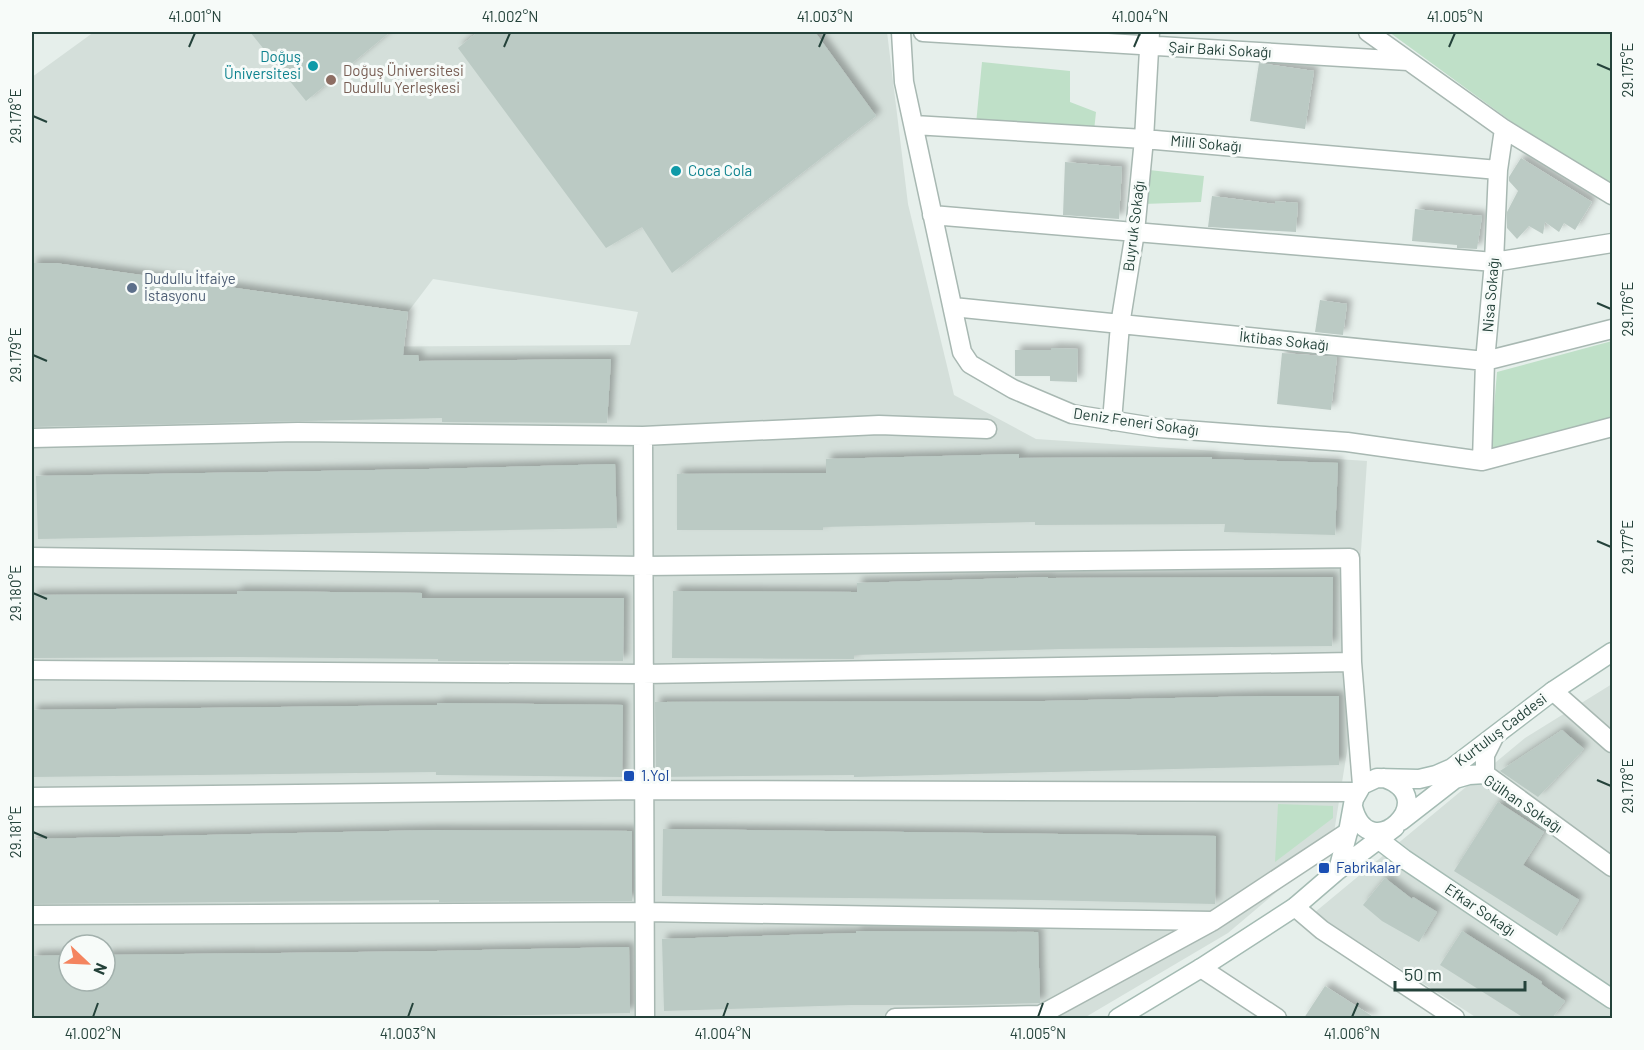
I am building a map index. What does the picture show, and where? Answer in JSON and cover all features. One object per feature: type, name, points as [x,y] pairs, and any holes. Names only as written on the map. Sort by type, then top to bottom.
[{"type":"street","name":"Deniz Feneri Sokağı","points":[[901,32],[904,82],[962,352],[970,364],[1013,389],[1072,414],[1112,421],[1159,428],[1347,442],[1482,461],[1612,427]]},
{"type":"street","name":"Şair Baki Sokağı","points":[[923,32],[1150,38],[1408,61]]},
{"type":"street","points":[[1368,32],[1504,129],[1612,195]]},
{"type":"street","name":"Buyruk Sokağı","points":[[1112,421],[1120,325],[1135,232],[1144,139],[1150,38]]},
{"type":"street","name":"Milli Sokağı","points":[[914,125],[1144,139],[1498,170]]},
{"type":"street","name":"Nisa Sokağı","points":[[1482,461],[1485,361],[1494,262],[1498,170],[1504,129]]},
{"type":"street","points":[[932,215],[1494,262],[1612,243]]},
{"type":"street","name":"İktibas Sokağı","points":[[952,307],[1485,361],[1612,329]]},
{"type":"street","points":[[32,438],[298,432],[643,436],[879,425],[987,429]]},
{"type":"street","points":[[643,436],[645,1018]]},
{"type":"street","points":[[32,557],[643,566],[1350,558],[1359,822],[1380,832],[1398,824]]},
{"type":"street","name":"Kurtuluş Caddesi","points":[[1357,795],[1368,781],[1384,778],[1419,779],[1452,768],[1553,691],[1612,652]]},
{"type":"street","points":[[32,670],[643,674],[1352,663]]},
{"type":"street","points":[[1553,691],[1612,743]]},
{"type":"street","points":[[1485,774],[1485,755],[1494,737]]},
{"type":"street","name":"Gülhan Sokağı","points":[[1398,824],[1455,779],[1485,774],[1612,867]]},
{"type":"street","points":[[1118,1018],[1295,907],[1338,870],[1398,824],[1405,814],[1406,798],[1398,785],[1384,778]]},
{"type":"street","points":[[32,797],[644,790],[1357,795]]},
{"type":"street","points":[[1338,870],[1357,795]]},
{"type":"street","points":[[895,1018],[1037,1017],[1213,921],[1348,832]]},
{"type":"street","name":"Efkar Sokağı","points":[[1378,839],[1404,859],[1612,999]]},
{"type":"street","points":[[1295,907],[1322,930],[1455,1018]]},
{"type":"street","points":[[32,915],[645,912],[1213,921]]},
{"type":"street","points":[[1201,968],[1277,1018]]},
{"type":"shaded area","points":[[94,32],[887,32],[908,204],[954,395],[1036,439],[1367,461],[1348,745],[1332,845],[1228,933],[1084,1018],[32,1018],[32,349],[630,345],[638,312],[433,279],[408,312],[55,263],[32,263],[32,77]]},
{"type":"shaded area","points":[[1612,684],[1612,1018],[1477,1018],[1314,913],[1525,738]]},
{"type":"green space","points":[[1389,32],[1612,32],[1612,185],[1512,122]]},
{"type":"green space","points":[[982,62],[1070,71],[1070,102],[1096,112],[1094,131],[976,124]]},
{"type":"green space","points":[[1149,170],[1204,176],[1201,202],[1143,204]]},
{"type":"green space","points":[[1612,341],[1612,423],[1490,455],[1497,372]]},
{"type":"green space","points":[[1278,804],[1333,806],[1333,818],[1275,862]]},
{"type":"building","name":"Doğuş Üniversitesi","points":[[250,32],[390,32],[306,101]]},
{"type":"building","name":"Coca Cola","points":[[478,32],[815,32],[876,116],[672,273],[642,227],[606,248],[458,48]]},
{"type":"building","points":[[1259,63],[1314,71],[1305,129],[1250,121]]},
{"type":"building","points":[[1521,158],[1592,202],[1575,230],[1564,223],[1559,232],[1545,222],[1543,234],[1529,226],[1517,239],[1507,228],[1507,212],[1518,191],[1509,181],[1509,177]]},
{"type":"building","points":[[1065,162],[1122,167],[1119,219],[1063,215]]},
{"type":"building","points":[[1212,196],[1275,204],[1275,201],[1298,203],[1296,232],[1208,227]]},
{"type":"building","points":[[1415,209],[1482,216],[1477,249],[1412,241]]},
{"type":"building","points":[[32,263],[55,263],[408,312],[403,355],[418,355],[419,361],[611,359],[607,423],[442,422],[442,418],[32,427]]},
{"type":"building","points":[[1320,300],[1347,304],[1343,335],[1315,332]]},
{"type":"building","points":[[1051,348],[1078,349],[1077,382],[1050,381],[1050,376],[1015,376],[1015,350],[1051,350]]},
{"type":"building","points":[[1282,353],[1337,357],[1331,410],[1277,404]]},
{"type":"building","points":[[1019,454],[1019,458],[1212,457],[1212,459],[1338,463],[1335,535],[1224,532],[1225,524],[1035,525],[1035,522],[823,527],[823,530],[677,530],[677,474],[826,473],[826,459]]},
{"type":"building","points":[[615,464],[617,528],[38,539],[36,476]]},
{"type":"building","points":[[1048,577],[1333,577],[1332,646],[1061,649],[854,655],[854,659],[672,658],[673,591],[857,592],[857,583]]},
{"type":"building","points":[[237,591],[422,593],[422,598],[624,598],[623,661],[438,661],[438,659],[236,657],[32,658],[32,595],[237,594]]},
{"type":"building","points":[[1339,696],[1339,765],[854,777],[854,775],[656,777],[655,702],[1044,701]]},
{"type":"building","points":[[437,703],[623,705],[622,777],[436,775],[436,772],[32,777],[32,710],[437,705]]},
{"type":"building","points":[[1562,730],[1584,749],[1538,797],[1500,771]]},
{"type":"building","points":[[1498,802],[1544,832],[1523,865],[1579,900],[1557,936],[1454,871]]},
{"type":"building","points":[[663,829],[1216,836],[1215,904],[662,896]]},
{"type":"building","points":[[434,830],[632,831],[632,901],[439,902],[439,900],[32,904],[32,839]]},
{"type":"building","points":[[1385,878],[1412,899],[1413,897],[1437,912],[1419,942],[1382,921],[1363,905]]},
{"type":"building","points":[[856,931],[1038,932],[1040,1003],[853,1005],[664,1011],[662,939],[856,933]]},
{"type":"building","points":[[1462,931],[1542,982],[1541,984],[1565,1001],[1552,1018],[1524,1018],[1440,965]]},
{"type":"building","points":[[629,947],[630,1013],[433,1018],[32,1018],[32,956],[57,955],[57,993],[117,993],[117,955]]},
{"type":"building","points":[[1325,986],[1375,1018],[1304,1018]]},
{"type":"place","name":"Doğuş Üniversitesi","points":[[313,66]]},
{"type":"place","name":"Doğuş Üniversitesi Dudullu Yerleşkesi","points":[[331,80]]},
{"type":"place","name":"Coca Cola","points":[[676,171]]},
{"type":"place","name":"Dudullu İtfaiye İstasyonu","points":[[132,288]]},
{"type":"place","name":"1.Yol","points":[[629,776]]},
{"type":"place","name":"Fabrikalar","points":[[1324,868]]}]
